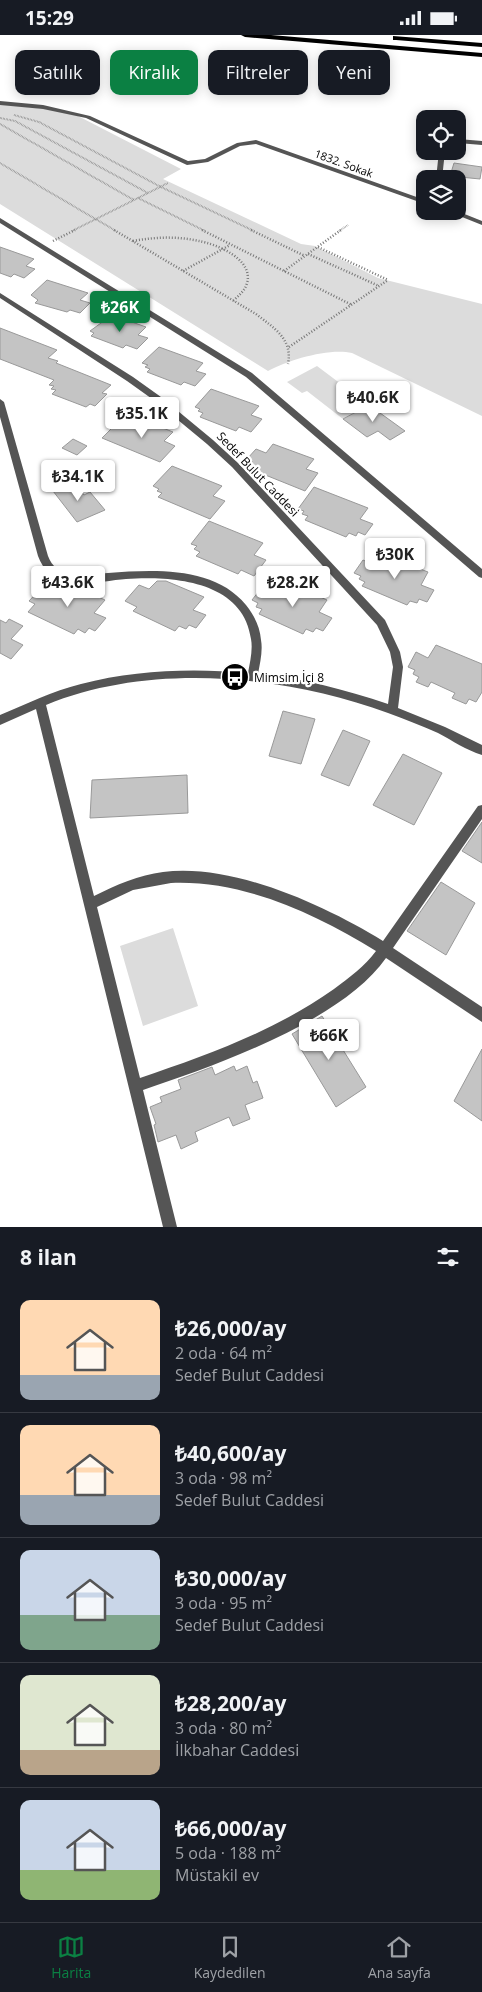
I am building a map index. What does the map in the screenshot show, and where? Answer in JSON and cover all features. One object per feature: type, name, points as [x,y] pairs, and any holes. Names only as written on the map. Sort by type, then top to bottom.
[{"type":"highway","points":[[245,35],[482,55]]},
{"type":"highway","points":[[384,37],[482,45]]},
{"type":"street","name":"1832. Sokak","points":[[0,103],[38,106],[83,116],[187,163],[206,161],[238,144],[256,142],[416,199]]},
{"type":"street","points":[[466,142],[482,143]]},
{"type":"street","points":[[466,217],[482,223]]},
{"type":"street","points":[[0,220],[249,375],[482,574]]},
{"type":"street","name":"Sedef Bulut Caddesi","points":[[0,295],[158,399],[204,436],[235,465],[381,623],[395,652],[398,667],[392,710]]},
{"type":"street","points":[[0,402],[43,556],[48,567],[58,575],[70,579],[171,575],[198,580],[216,588],[242,607],[254,626],[257,649],[252,678]]},
{"type":"street","points":[[0,721],[40,702],[80,689],[134,678],[201,675],[252,678],[315,688],[392,710],[482,750]]},
{"type":"street","points":[[40,702],[170,1227]]},
{"type":"street","points":[[135,1086],[212,1059],[248,1043],[305,1014],[354,983],[375,963],[482,810]]},
{"type":"street","points":[[90,904],[125,887],[144,881],[179,877],[213,879],[260,890],[291,900],[331,917],[385,949],[482,1015]]},
{"type":"path","points":[[6,114],[39,122],[161,187],[307,255],[379,286]]},
{"type":"path","points":[[0,118],[15,121],[148,193]]},
{"type":"path","points":[[0,125],[134,200]]},
{"type":"path","points":[[0,163],[256,314],[279,333],[290,347],[291,354],[288,364]]},
{"type":"path","points":[[43,247],[168,183]]},
{"type":"path","points":[[138,198],[352,305]]},
{"type":"path","points":[[284,271],[348,225]]},
{"type":"path","points":[[132,241],[152,239],[192,240],[209,243],[223,249],[241,261],[248,274],[244,291],[233,301]]},
{"type":"path","points":[[183,271],[231,245]]},
{"type":"path","points":[[290,347],[388,280],[318,247]]},
{"type":"shaded area","points":[[0,104],[54,110],[76,115],[181,169],[163,179],[301,244],[315,246],[378,278],[482,304],[482,416],[352,353],[332,352],[309,356],[268,371],[0,204]]},
{"type":"shaded area","points":[[317,366],[369,405],[343,419],[307,391],[302,393],[287,382]]},
{"type":"shaded area","points":[[173,928],[198,1006],[143,1026],[120,946]]},
{"type":"building","points":[[454,163],[482,167],[480,179],[466,178],[466,170],[452,170]]},
{"type":"building","points":[[0,247],[34,259],[26,266],[35,269],[24,278],[14,274],[11,277],[0,273]]},
{"type":"building","points":[[47,280],[88,293],[80,300],[90,303],[80,313],[70,310],[67,312],[35,303],[38,300],[31,295]]},
{"type":"building","points":[[112,315],[146,327],[138,335],[148,338],[137,349],[126,345],[123,348],[91,336],[94,333],[90,331]]},
{"type":"building","points":[[0,328],[57,350],[48,358],[111,385],[102,393],[107,394],[95,406],[90,404],[86,407],[52,394],[56,390],[51,389],[54,386],[49,385],[54,380],[0,359]]},
{"type":"building","points":[[159,347],[203,363],[196,371],[206,374],[195,386],[184,382],[181,385],[147,372],[150,369],[145,367],[148,365],[142,363]]},
{"type":"building","points":[[211,389],[259,406],[251,415],[262,419],[251,432],[239,427],[236,431],[200,417],[203,413],[195,407]]},
{"type":"building","points":[[369,405],[405,431],[390,440],[378,431],[367,437],[343,419]]},
{"type":"building","points":[[135,417],[173,432],[164,441],[175,446],[160,462],[102,438],[118,422],[126,426]]},
{"type":"building","points":[[73,439],[87,446],[77,455],[62,448]]},
{"type":"building","points":[[273,444],[314,459],[306,469],[318,473],[305,491],[253,470],[256,466],[247,459],[256,449],[266,453]]},
{"type":"building","points":[[172,466],[222,486],[213,496],[225,501],[210,519],[158,497],[162,493],[153,486]]},
{"type":"building","points":[[74,482],[84,495],[90,492],[105,510],[77,522],[53,491]]},
{"type":"building","points":[[314,487],[368,508],[360,519],[373,524],[365,535],[358,532],[356,536],[349,533],[346,537],[305,520],[308,516],[302,514],[304,511],[298,509]]},
{"type":"building","points":[[209,521],[263,543],[254,555],[266,560],[254,576],[241,570],[238,574],[196,556],[200,552],[194,549],[197,546],[191,544]]},
{"type":"building","points":[[381,554],[428,572],[421,585],[434,590],[427,602],[419,599],[417,603],[410,601],[407,605],[362,586],[365,582],[359,579],[361,576],[354,573],[363,560],[374,565]]},
{"type":"building","points":[[281,580],[327,600],[319,612],[332,618],[323,631],[316,628],[313,632],[306,629],[303,634],[259,614],[262,609],[256,607],[258,603],[252,600],[262,587],[272,592]]},
{"type":"building","points":[[157,581],[166,581],[204,597],[193,610],[206,615],[196,628],[189,625],[186,629],[179,626],[175,631],[133,611],[137,607],[125,601],[139,585],[149,589]]},
{"type":"building","points":[[60,583],[72,585],[105,600],[94,613],[106,618],[95,631],[89,628],[85,633],[78,629],[74,634],[28,612],[35,604],[29,601],[42,587],[52,592]]},
{"type":"building","points":[[9,619],[23,626],[11,639],[23,645],[11,659],[0,653],[0,620],[6,623]]},
{"type":"building","points":[[436,645],[482,664],[482,692],[476,702],[469,699],[466,704],[452,698],[455,693],[431,682],[428,687],[416,682],[419,677],[413,674],[415,670],[408,667],[416,652],[428,658]]},
{"type":"building","points":[[283,711],[315,719],[301,764],[269,756]]},
{"type":"building","points":[[343,730],[370,741],[349,786],[321,775]]},
{"type":"building","points":[[403,754],[442,773],[414,825],[373,805]]},
{"type":"building","points":[[187,775],[188,813],[90,818],[92,780]]},
{"type":"building","points":[[482,822],[482,863],[462,851]]},
{"type":"building","points":[[441,882],[475,903],[446,955],[407,931]]},
{"type":"building","points":[[322,1016],[366,1087],[336,1107],[292,1034]]},
{"type":"building","points":[[482,1049],[482,1121],[454,1101]]},
{"type":"building","points":[[234,1066],[236,1071],[247,1066],[253,1083],[257,1081],[263,1098],[245,1105],[250,1119],[233,1126],[229,1117],[195,1132],[198,1141],[181,1149],[176,1135],[158,1142],[154,1125],[156,1124],[150,1107],[162,1102],[160,1097],[181,1089],[178,1080],[212,1067],[215,1075]]},
{"type":"place","name":"Mimsim İçi 8","points":[[235,677]]}]
